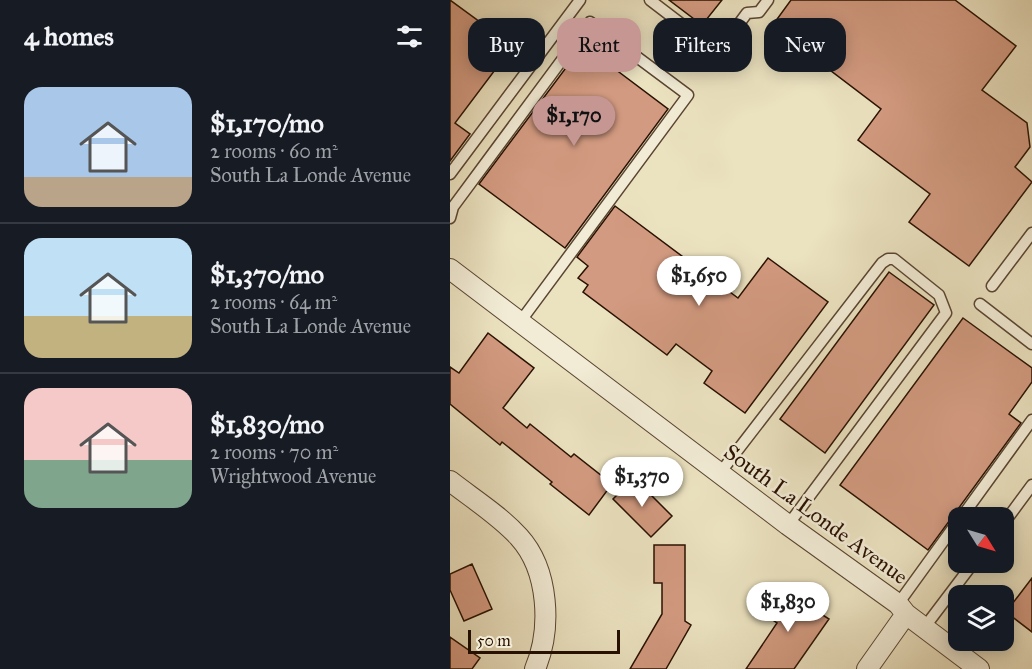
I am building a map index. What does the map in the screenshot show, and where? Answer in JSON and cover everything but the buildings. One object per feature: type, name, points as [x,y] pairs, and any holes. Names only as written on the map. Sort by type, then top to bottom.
[{"type":"street","name":"South La Londe Avenue","points":[[450,269],[979,669]]},
{"type":"street","points":[[450,481],[490,511],[520,538],[539,573],[545,593],[546,627],[535,669]]},
{"type":"street","points":[[867,669],[902,609]]},
{"type":"lane","points":[[450,174],[580,0]]},
{"type":"lane","points":[[650,0],[718,52],[747,13],[759,12],[768,0]]},
{"type":"lane","points":[[450,218],[453,207],[590,22],[688,95],[520,322]]},
{"type":"lane","points":[[992,286],[1032,233]]},
{"type":"lane","points":[[720,473],[882,263],[888,259],[894,260],[939,295],[946,313],[788,525]]},
{"type":"lane","points":[[980,304],[1032,344]]},
{"type":"lane","points":[[969,507],[1032,420]]},
{"type":"lane","points":[[1014,509],[1032,485]]},
{"type":"lane","points":[[902,609],[948,538]]},
{"type":"lane","points":[[924,628],[966,573]]}]
